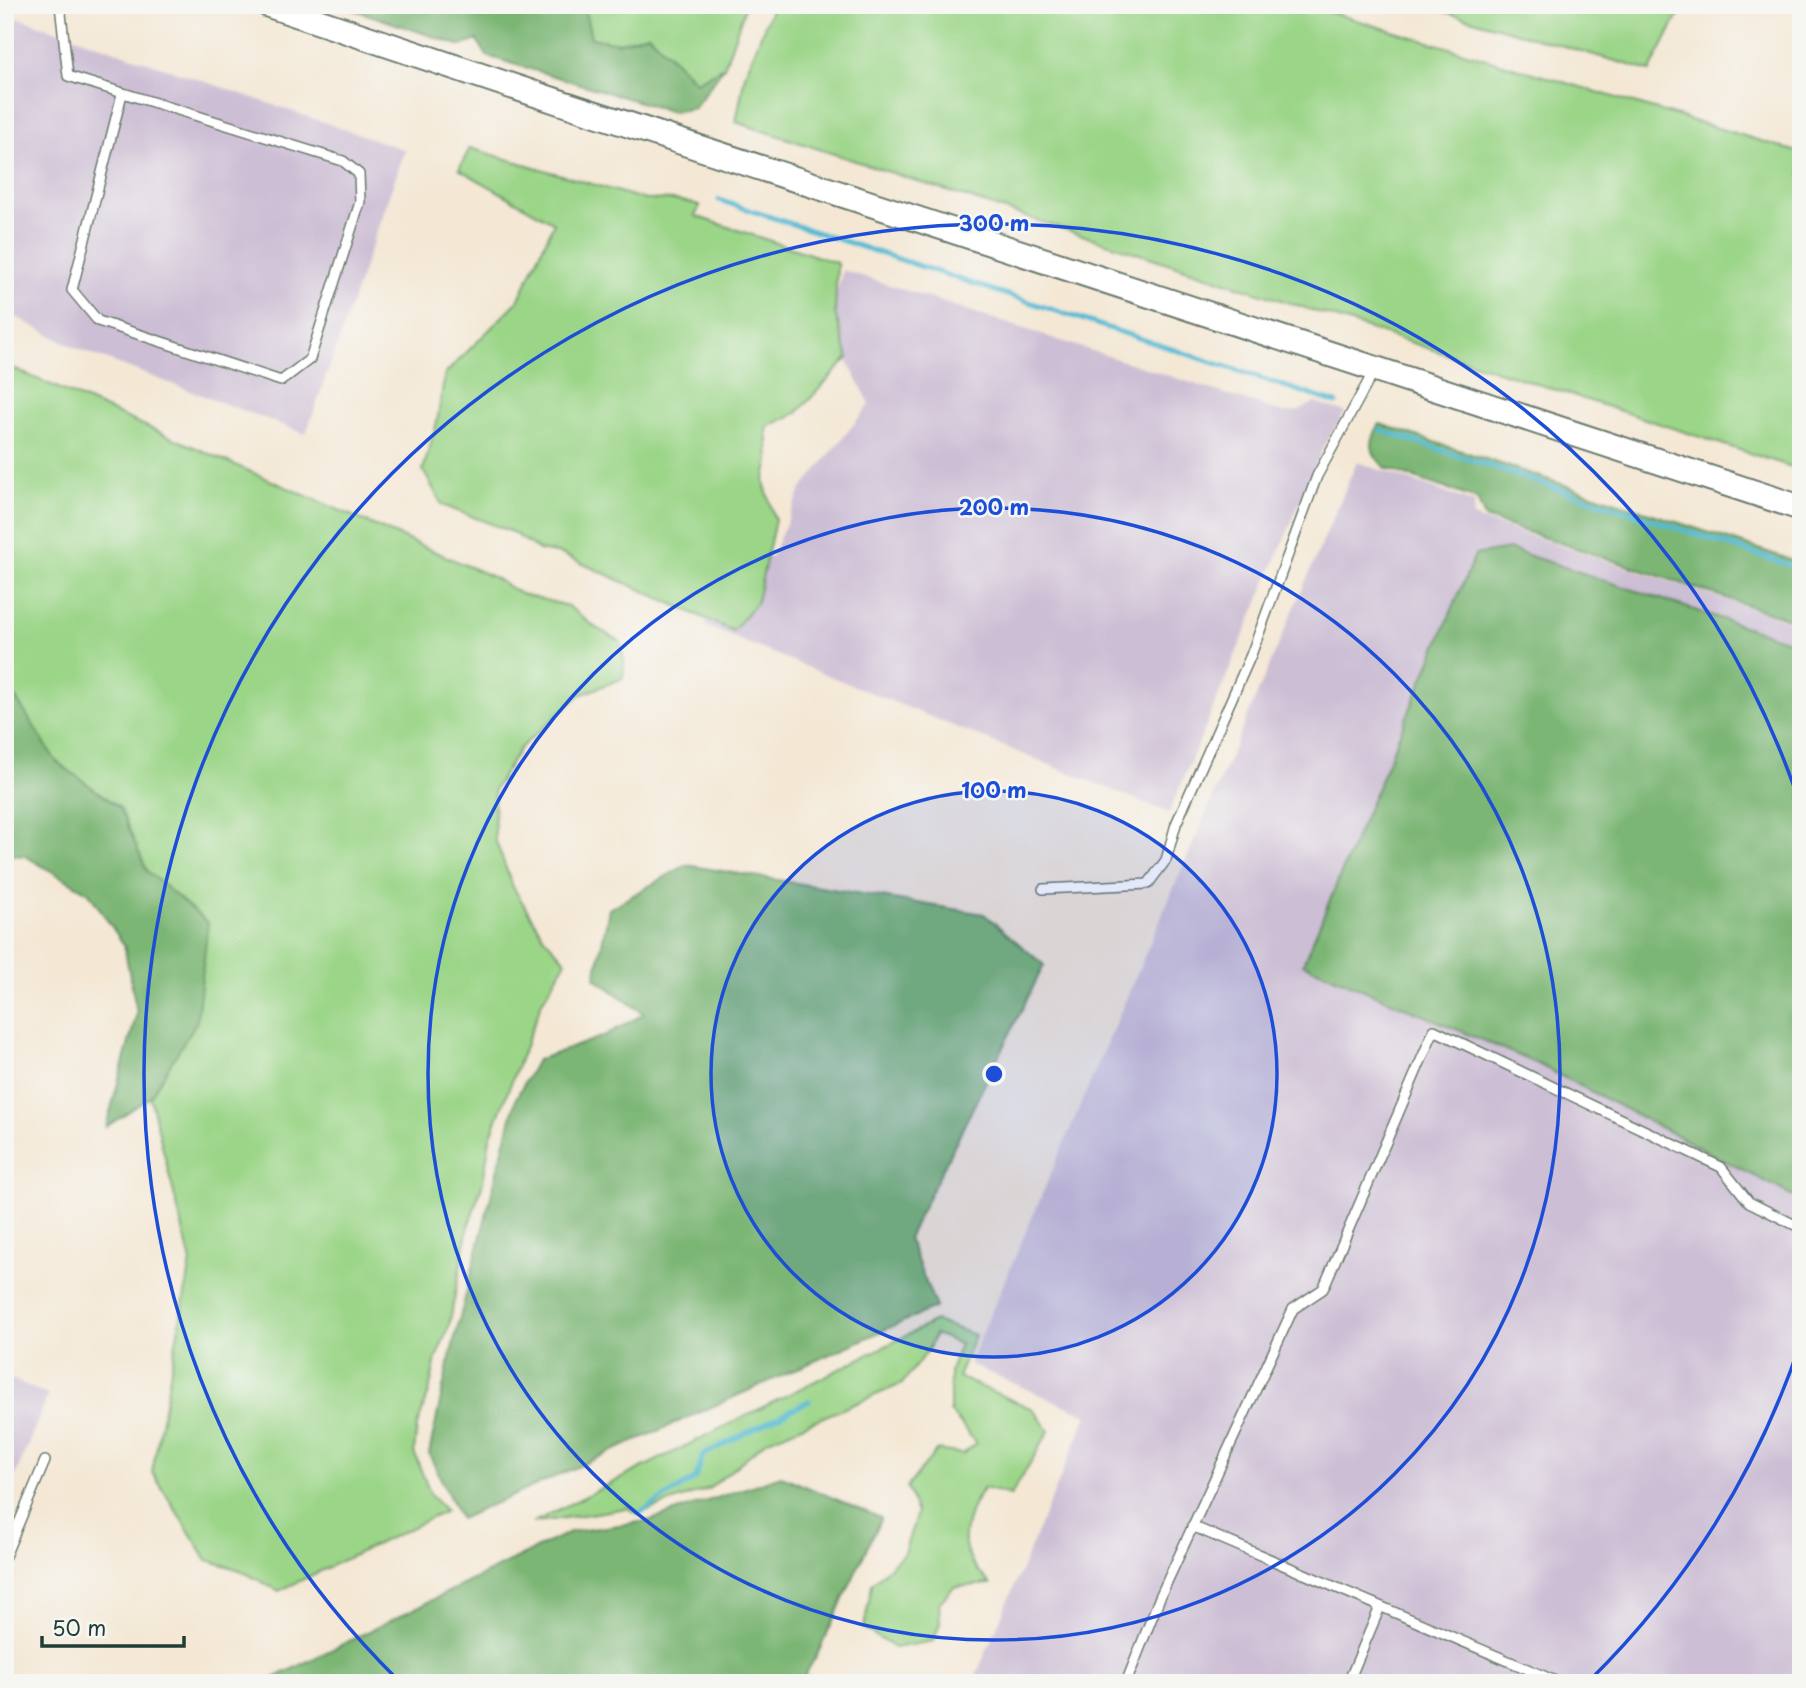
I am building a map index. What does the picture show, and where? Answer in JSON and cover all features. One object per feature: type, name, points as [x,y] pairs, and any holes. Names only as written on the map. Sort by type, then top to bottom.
[{"type":"main road","points":[[268,5],[703,151],[1376,367],[1801,508]]},
{"type":"lane","points":[[60,5],[68,76],[343,160],[359,174],[360,202],[310,359],[281,381],[98,321],[72,290],[122,94]]},
{"type":"lane","points":[[1043,889],[1102,889],[1149,884],[1166,860],[1176,824],[1251,655],[1317,476],[1376,367]]},
{"type":"lane","points":[[1126,1683],[1160,1597],[1293,1309],[1323,1289],[1434,1030],[1721,1167],[1749,1202],[1801,1228]]},
{"type":"lane","points":[[5,1556],[45,1461]]},
{"type":"lane","points":[[1192,1526],[1560,1683]]},
{"type":"lane","points":[[1349,1683],[1380,1607]]},
{"type":"shaded area","points":[[19,18],[405,150],[306,434],[73,347],[5,311],[5,31]]},
{"type":"shaded area","points":[[843,270],[1284,413],[1299,411],[1315,402],[1345,412],[1324,445],[1169,813],[705,626],[745,551],[771,557],[801,490],[870,404],[828,324]]},
{"type":"shaded area","points":[[1357,462],[1475,503],[1473,517],[1801,625],[1801,1683],[973,1683],[1087,1415],[969,1364]]},
{"type":"shaded area","points":[[5,1376],[48,1395],[5,1501]]},
{"type":"green space","points":[[340,5],[584,5],[591,38],[618,43],[648,34],[696,82],[724,67],[694,108],[673,112],[487,56],[477,40],[461,46]]},
{"type":"green space","points":[[583,5],[746,5],[724,67],[697,83],[648,34],[617,43],[591,38]]},
{"type":"green space","points":[[773,5],[1306,5],[1801,153],[1801,470],[736,122],[745,75]]},
{"type":"green space","points":[[1421,5],[1687,5],[1675,21],[1650,71]]},
{"type":"green space","points":[[470,148],[646,200],[673,200],[700,206],[695,216],[837,263],[835,313],[848,358],[797,413],[767,427],[769,461],[764,482],[775,520],[757,601],[733,631],[561,554],[539,550],[512,532],[442,505],[423,470],[437,422],[445,374],[518,301],[554,223],[459,169]]},
{"type":"green space","points":[[5,365],[493,577],[521,594],[568,606],[596,628],[620,641],[624,662],[623,678],[580,695],[520,748],[494,790],[495,839],[513,887],[544,937],[566,961],[542,1002],[490,1138],[483,1182],[468,1227],[449,1326],[436,1358],[429,1392],[417,1426],[414,1452],[431,1496],[446,1511],[279,1591],[240,1570],[207,1560],[152,1472],[191,1262],[150,1097],[172,1013],[150,922],[5,797]]},
{"type":"green space","points":[[1380,424],[1801,563],[1801,623],[1485,518],[1477,499],[1386,468],[1376,458],[1372,448],[1373,436]]},
{"type":"green space","points":[[1509,549],[1801,645],[1801,1200],[1536,1063],[1303,964],[1475,555]]},
{"type":"green space","points":[[5,681],[56,761],[120,808],[147,871],[208,923],[197,1021],[150,1097],[106,1127],[137,1013],[124,945],[89,893],[25,856],[5,854]]},
{"type":"green space","points":[[686,865],[984,914],[1044,965],[908,1238],[936,1307],[460,1519],[429,1454],[448,1365],[516,1098],[537,1060],[604,1036],[644,1014],[595,978],[609,909]]},
{"type":"green space","points":[[935,1321],[975,1335],[958,1377],[1033,1409],[1049,1431],[1011,1495],[984,1488],[975,1502],[965,1531],[966,1549],[973,1564],[990,1584],[954,1587],[939,1603],[940,1623],[933,1641],[894,1648],[864,1628],[872,1584],[904,1553],[917,1513],[907,1487],[937,1450],[963,1454],[976,1443],[950,1411],[950,1371],[960,1344],[935,1334],[929,1348],[902,1384],[766,1441],[710,1488],[638,1514],[627,1508],[532,1523]]},
{"type":"green space","points":[[781,1476],[881,1518],[818,1653],[800,1683],[264,1683],[570,1532],[648,1521]]},
{"type":"waterway","points":[[719,200],[1336,403]]},
{"type":"waterway","points":[[1380,430],[1801,569]]},
{"type":"waterway","points":[[638,1514],[696,1478],[703,1455],[809,1401]]}]
